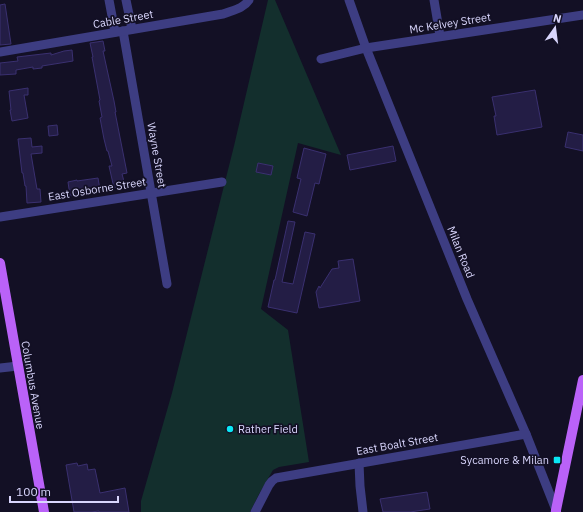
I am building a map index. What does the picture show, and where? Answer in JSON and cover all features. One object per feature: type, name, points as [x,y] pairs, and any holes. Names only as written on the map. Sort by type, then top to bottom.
[{"type":"main road","name":"Columbus Avenue","points":[[0,262],[44,512]]},
{"type":"main road","points":[[556,511],[583,380]]},
{"type":"street","name":"Wayne Street","points":[[109,0],[123,31],[167,284]]},
{"type":"street","name":"Wayne Street","points":[[123,31],[126,0]]},
{"type":"street","name":"Milan Road","points":[[348,0],[467,299],[526,434],[556,511]]},
{"type":"street","points":[[434,0],[440,36]]},
{"type":"street","name":"Cable Street","points":[[0,52],[223,14],[244,6],[249,1]]},
{"type":"street","name":"Mc Kelvey Street","points":[[321,59],[366,48],[583,14]]},
{"type":"street","name":"East Osborne Street","points":[[0,217],[222,182]]},
{"type":"street","points":[[0,368],[18,366]]},
{"type":"street","name":"East Boalt Street","points":[[255,512],[269,485],[276,478],[526,434]]},
{"type":"street","points":[[359,463],[363,512]]},
{"type":"green space","points":[[268,0],[275,0],[341,155],[298,143],[261,309],[288,330],[309,462],[279,467],[273,470],[250,512],[141,512],[141,501],[172,393],[234,146]]},
{"type":"building","points":[[5,4],[11,44],[0,45],[0,5]]},
{"type":"building","points":[[103,41],[105,51],[103,51],[127,173],[122,174],[125,185],[114,188],[109,166],[112,166],[104,139],[100,118],[102,117],[100,100],[90,43]]},
{"type":"building","points":[[72,50],[73,61],[42,66],[42,68],[33,69],[33,67],[16,70],[16,74],[0,75],[0,63],[18,61],[17,57],[51,53],[51,55]]},
{"type":"building","points":[[28,88],[28,95],[24,95],[28,118],[12,121],[9,91]]},
{"type":"building","points":[[535,90],[542,127],[497,135],[494,116],[496,116],[492,97]]},
{"type":"building","points":[[57,125],[58,135],[49,136],[48,126]]},
{"type":"building","points":[[568,132],[583,135],[583,151],[565,147]]},
{"type":"building","points":[[31,138],[32,147],[42,146],[42,153],[31,154],[37,189],[40,189],[41,202],[27,203],[26,186],[22,173],[18,139]]},
{"type":"building","points":[[393,146],[396,161],[350,170],[347,155]]},
{"type":"building","points":[[304,148],[326,154],[319,184],[315,183],[307,216],[293,212],[301,179],[297,178]]},
{"type":"building","points":[[258,163],[273,166],[271,175],[256,172]]},
{"type":"building","points":[[98,178],[100,190],[70,196],[68,182]]},
{"type":"building","points":[[288,221],[295,222],[282,282],[293,284],[305,232],[315,234],[297,313],[268,307]]},
{"type":"building","points":[[353,259],[360,301],[319,308],[316,292],[319,286],[320,288],[332,269],[339,268],[338,261]]},
{"type":"building","points":[[77,463],[78,466],[87,464],[88,470],[95,469],[100,493],[125,488],[129,512],[74,512],[66,465]]},
{"type":"building","points":[[427,492],[430,509],[410,512],[383,512],[380,499]]},
{"type":"place","name":"Rather Field","points":[[230,429]]},
{"type":"place","name":"Sycamore & Milan","points":[[557,460]]}]
